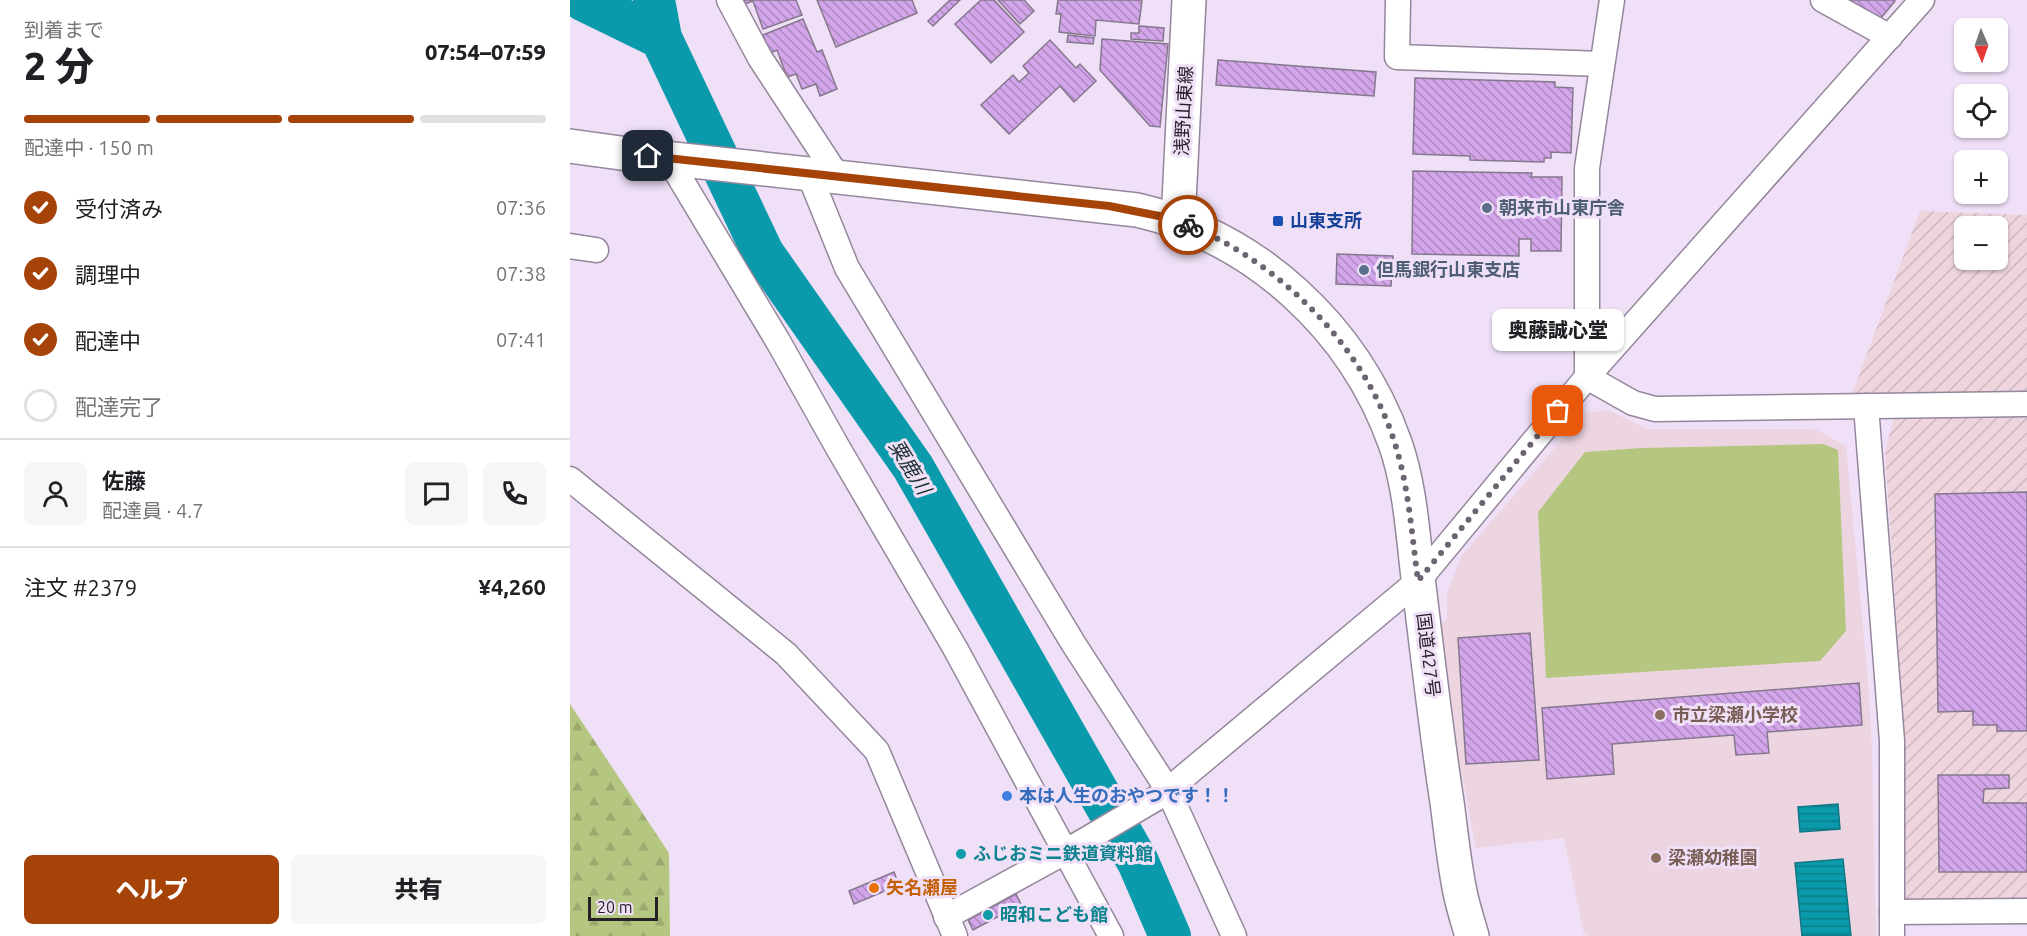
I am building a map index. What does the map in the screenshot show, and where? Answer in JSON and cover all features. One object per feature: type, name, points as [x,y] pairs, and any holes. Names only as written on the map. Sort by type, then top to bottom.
[{"type":"main road","name":"浅野山東線","points":[[1178,222],[1189,0]]},
{"type":"main road","name":"国道427号","points":[[570,146],[1109,206],[1164,217],[1215,238],[1261,265],[1305,301],[1343,345],[1373,393],[1396,445],[1408,500],[1460,894],[1472,936]]},
{"type":"street","points":[[729,0],[760,58],[813,174],[847,268],[1165,792],[1234,936]]},
{"type":"street","points":[[1398,0],[1397,57],[1602,64]]},
{"type":"street","points":[[1587,377],[1587,168],[1612,0]]},
{"type":"street","points":[[1822,0],[1890,37]]},
{"type":"street","points":[[570,479],[786,654],[878,751],[951,927],[1069,850],[1165,792],[1418,581],[1587,377],[1922,0]]},
{"type":"street","points":[[673,159],[838,448],[956,648],[1069,850],[1111,936]]},
{"type":"street","points":[[570,246],[596,250]]},
{"type":"street","points":[[1587,377],[1634,403],[1655,409],[2027,404]]},
{"type":"street","points":[[1866,406],[1892,741],[1892,924],[2027,911]]},
{"type":"shaded area","points":[[1920,211],[2027,215],[2027,394],[1851,397]]},
{"type":"shaded area","points":[[1607,410],[1648,429],[1815,429],[1846,446],[1868,680],[1872,747],[1876,936],[1589,936],[1584,934],[1564,838],[1476,848],[1459,760],[1441,623],[1447,620],[1447,594],[1461,557],[1585,413]]},
{"type":"shaded area","points":[[2027,416],[2027,901],[1906,903],[1902,704],[1885,451],[1894,418]]},
{"type":"green space","points":[[1823,444],[1838,450],[1846,631],[1820,661],[1546,678],[1538,512],[1585,452],[1641,448]]},
{"type":"green space","points":[[570,704],[669,853],[670,936],[570,936]]},
{"type":"water","points":[[1838,804],[1840,829],[1800,832],[1798,807]]},
{"type":"water","points":[[1843,859],[1851,936],[1802,936],[1795,863]]},
{"type":"building","points":[[744,0],[796,0],[802,15],[763,29],[753,1],[745,4]]},
{"type":"building","points":[[817,0],[912,0],[917,13],[836,47]]},
{"type":"building","points":[[950,0],[960,0],[933,26],[928,21]]},
{"type":"building","points":[[981,0],[994,0],[1024,32],[991,63],[955,24]]},
{"type":"building","points":[[998,0],[1024,0],[1034,11],[1020,24]]},
{"type":"building","points":[[1058,0],[1142,0],[1139,24],[1096,20],[1095,36],[1059,32],[1061,14],[1056,14]]},
{"type":"building","points":[[1844,0],[1894,0],[1895,1],[1880,19]]},
{"type":"building","points":[[803,19],[817,52],[822,50],[837,89],[820,96],[816,84],[802,89],[796,74],[787,77],[777,50],[770,53],[763,35]]},
{"type":"building","points":[[1139,26],[1164,28],[1163,41],[1131,39],[1131,33],[1139,33]]},
{"type":"building","points":[[1068,35],[1094,38],[1093,44],[1067,42]]},
{"type":"building","points":[[1102,39],[1168,44],[1160,127],[1150,126],[1100,70]]},
{"type":"building","points":[[1050,40],[1076,68],[1080,64],[1096,81],[1074,102],[1060,86],[1009,134],[981,105],[1013,75],[1019,82],[1029,73],[1023,66]]},
{"type":"building","points":[[1218,60],[1376,72],[1374,96],[1216,85]]},
{"type":"building","points":[[1415,78],[1555,82],[1555,87],[1573,88],[1571,153],[1551,152],[1551,158],[1544,158],[1544,162],[1470,160],[1470,156],[1413,154]]},
{"type":"building","name":"朝来市山東庁舎","points":[[1413,171],[1532,173],[1531,177],[1562,177],[1561,251],[1531,251],[1531,239],[1519,239],[1519,256],[1412,254]]},
{"type":"building","name":"但馬銀行山東支店","points":[[1337,254],[1393,256],[1391,286],[1336,284]]},
{"type":"building","points":[[2027,492],[2027,731],[1997,731],[1997,725],[1973,725],[1973,711],[1938,712],[1935,494]]},
{"type":"building","points":[[1530,633],[1539,760],[1466,764],[1458,638]]},
{"type":"building","points":[[1859,683],[1862,725],[1767,732],[1769,753],[1736,755],[1734,735],[1612,744],[1614,774],[1547,779],[1542,708]]},
{"type":"building","points":[[1938,775],[2009,775],[2009,788],[1984,789],[1983,803],[2027,803],[2027,872],[1939,872]]},
{"type":"building","name":"矢名瀬屋","points":[[894,872],[899,885],[854,904],[849,891]]},
{"type":"building","name":"昭和こども館","points":[[1016,894],[1022,906],[973,930],[968,920]]},
{"type":"waterway","points":[[583,0],[661,38]]},
{"type":"waterway","name":"粟鹿川","points":[[654,0],[661,38],[763,253],[913,467],[1138,862],[1170,936]]},
{"type":"way so far","points":[[1188,225],[1261,265],[1284,283],[1325,323],[1359,369],[1373,393],[1396,445],[1408,500],[1418,581],[1558,411]]},
{"type":"place","name":"朝来市山東庁舎","points":[[1487,208]]},
{"type":"place","name":"山東支所","points":[[1278,221]]},
{"type":"place","name":"但馬銀行山東支店","points":[[1364,270]]},
{"type":"place","name":"奥藤誠心堂","points":[[1558,411]]},
{"type":"place","name":"市立梁瀬小学校","points":[[1660,715]]},
{"type":"place","name":"本は人生のおやつです！！","points":[[1007,796]]},
{"type":"place","name":"ふじおミニ鉄道資料館","points":[[961,854]]},
{"type":"place","name":"梁瀬幼稚園","points":[[1656,858]]},
{"type":"place","name":"矢名瀬屋","points":[[874,888]]},
{"type":"place","name":"昭和こども館","points":[[988,915]]},
{"type":"route","points":[[648,156],[1109,206],[1137,210],[1188,225]]}]
